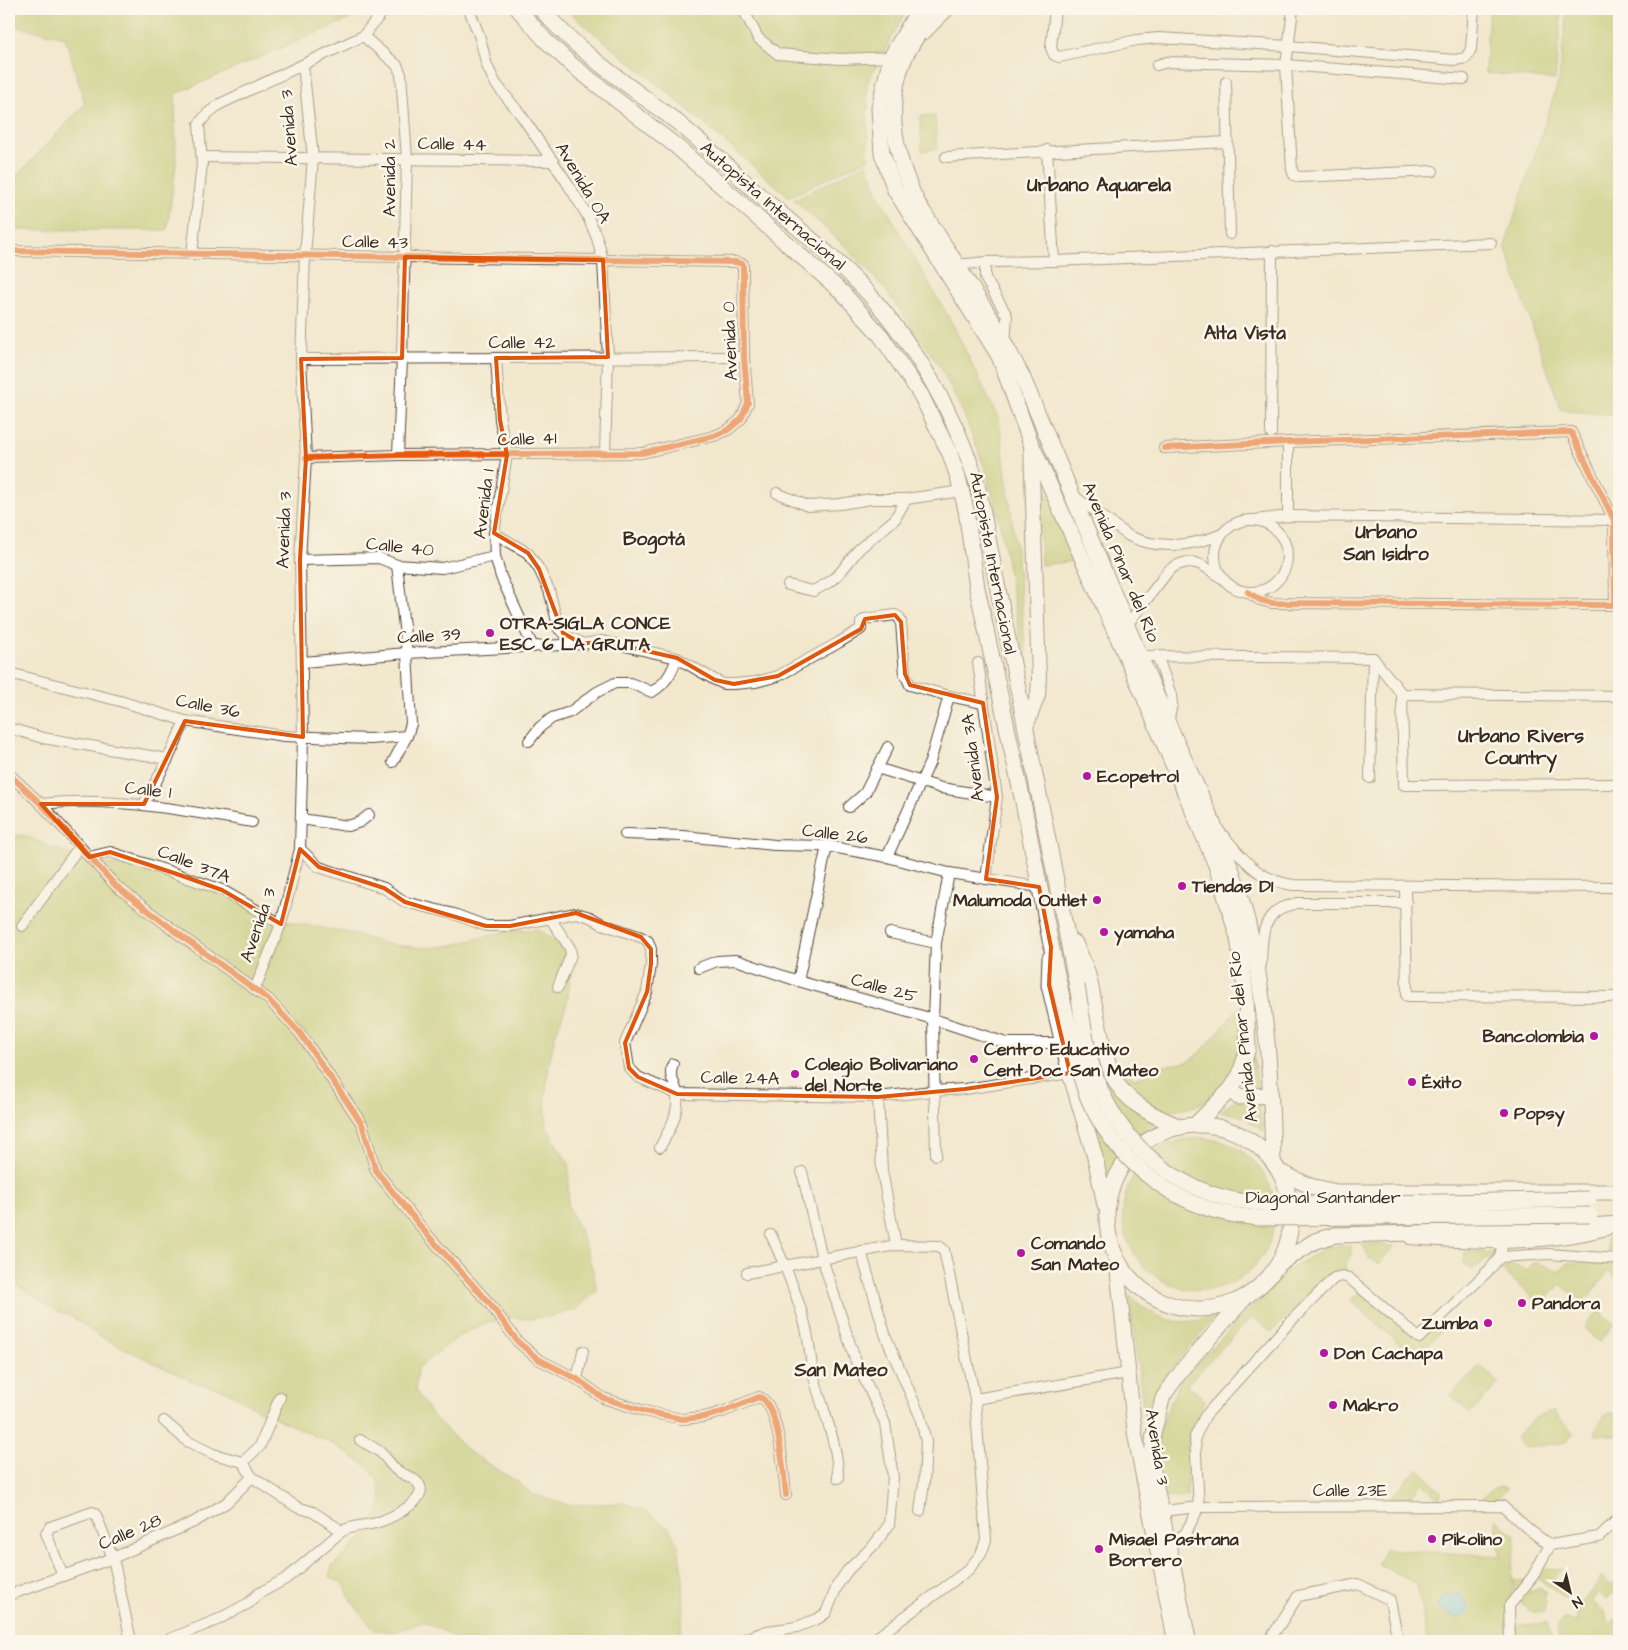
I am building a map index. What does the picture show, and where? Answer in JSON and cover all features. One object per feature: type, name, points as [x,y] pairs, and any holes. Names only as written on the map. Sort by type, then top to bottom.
[{"type":"main road","name":"Autopista Internacional","points":[[518,9],[545,40],[566,60],[676,146],[822,273],[852,302],[881,336],[921,396],[946,446],[962,491],[969,523],[977,588],[1056,970]]},
{"type":"main road","name":"Autopista Internacional","points":[[541,9],[588,56],[680,125],[841,266],[880,308],[916,356],[952,419],[968,455],[977,483],[1077,986]]},
{"type":"main road","name":"Avenida Pinar del Río","points":[[919,9],[879,108],[882,153],[895,190],[999,356],[1030,441],[1216,865],[1238,938],[1246,996],[1248,1048],[1240,1074],[1230,1089],[1188,1126]]},
{"type":"main road","name":"Avenida Pinar del Río","points":[[936,9],[898,57],[898,79],[893,118],[894,138],[900,160],[907,182],[917,202],[1005,342],[1022,376],[1168,724],[1214,824],[1239,890],[1252,938],[1260,984],[1269,1064],[1276,1167]]},
{"type":"main road","points":[[1026,727],[1038,696],[1040,679],[1030,441]]},
{"type":"main road","name":"Autopista Internacional","points":[[1063,915],[1088,973],[1110,1068],[1118,1085],[1128,1098],[1142,1109],[1188,1126]]},
{"type":"main road","points":[[1051,946],[1049,985],[1070,1073],[1095,1157],[1107,1216],[1109,1238],[1116,1257],[1128,1276],[1144,1291],[1158,1300],[1174,1306],[1196,1309],[1229,1304],[1249,1294],[1266,1280],[1278,1264],[1289,1238],[1291,1219],[1290,1200],[1276,1167],[1261,1148],[1238,1133],[1213,1126],[1188,1126],[1155,1136],[1140,1147],[1126,1160],[1113,1185],[1107,1216]]},
{"type":"main road","name":"Diagonal Santander","points":[[1056,970],[1084,1085],[1098,1118],[1111,1138],[1136,1166],[1162,1186],[1182,1198],[1203,1207],[1229,1214],[1259,1218],[1619,1215]]},
{"type":"main road","name":"Diagonal Santander","points":[[1077,986],[1090,1060],[1099,1086],[1111,1110],[1136,1144],[1153,1162],[1192,1186],[1234,1200],[1260,1203],[1397,1203],[1619,1198]]},
{"type":"main road","points":[[1230,1089],[1238,1097],[1270,1096]]},
{"type":"main road","points":[[1276,1167],[1310,1186],[1336,1192],[1619,1192]]},
{"type":"main road","points":[[1278,1264],[1308,1244],[1322,1237],[1334,1234],[1533,1230],[1619,1225]]},
{"type":"main road","name":"Avenida 3","points":[[1116,1257],[1134,1435],[1175,1641]]},
{"type":"main road","name":"Avenida 3","points":[[1189,1641],[1154,1475],[1153,1436],[1160,1403],[1172,1381],[1249,1294]]},
{"type":"street","points":[[192,254],[202,164],[199,124],[208,113],[220,104],[363,36],[385,9]]},
{"type":"street","name":"Avenida 0A","points":[[469,9],[480,38],[487,66],[496,84],[553,161],[587,215],[597,238],[603,260],[608,358],[605,452]]},
{"type":"street","points":[[743,9],[758,38],[778,54],[840,60],[898,57],[950,9]]},
{"type":"street","points":[[1055,9],[1051,48],[1054,55],[1059,57],[1147,38],[1460,60],[1466,58],[1471,49],[1474,9]]},
{"type":"street","points":[[1293,9],[1286,63],[1292,170],[1294,175],[1299,177],[1433,171]]},
{"type":"street","name":"Avenida 2","points":[[363,36],[396,65],[401,74],[407,159],[398,455]]},
{"type":"street","points":[[1158,65],[1167,62],[1286,63],[1464,79]]},
{"type":"street","name":"Avenida 3","points":[[255,989],[282,924],[300,849],[303,662],[300,560],[306,458],[301,359],[305,256],[313,158],[303,65]]},
{"type":"street","points":[[1226,82],[1230,234]]},
{"type":"street","points":[[946,157],[1047,150],[1227,142]]},
{"type":"street","points":[[1047,150],[1054,261]]},
{"type":"street","name":"Calle 44","points":[[202,157],[553,161]]},
{"type":"street","points":[[956,265],[987,262],[1054,261],[1491,243]]},
{"type":"street","name":"Calle 43","points":[[9,251],[740,262]]},
{"type":"street","points":[[1271,433],[1272,251]]},
{"type":"street","name":"Avenida 0","points":[[740,262],[743,264],[744,357],[748,403],[741,419]]},
{"type":"street","points":[[987,262],[985,269],[986,278],[1007,318],[1005,342]]},
{"type":"street","name":"Calle 42","points":[[301,359],[744,357]]},
{"type":"street","name":"Avenida 1","points":[[496,358],[500,420],[507,455],[494,532],[495,556],[501,577],[533,647]]},
{"type":"street","name":"Calle 41","points":[[306,458],[398,455],[642,453],[728,430],[741,419]]},
{"type":"street","points":[[1164,448],[1571,432],[1614,520],[1615,605],[1272,603],[1260,600],[1248,592]]},
{"type":"street","points":[[1288,442],[1288,516]]},
{"type":"street","points":[[777,493],[808,506],[840,504],[871,499],[906,499],[962,491]]},
{"type":"street","points":[[1072,494],[1129,536],[1139,541],[1176,545],[1194,544],[1222,534]]},
{"type":"street","points":[[788,585],[813,591],[828,583],[839,574],[859,549],[895,519],[906,499]]},
{"type":"street","points":[[1221,577],[1216,567],[1214,555],[1216,544],[1222,534],[1234,524],[1244,520],[1288,516],[1614,520]]},
{"type":"street","points":[[1127,625],[1169,570],[1176,565],[1188,562],[1206,566],[1228,585],[1238,590],[1248,592],[1259,591],[1270,587],[1278,580],[1284,570],[1287,559],[1286,548],[1282,537],[1275,529],[1265,523],[1254,520]]},
{"type":"street","points":[[494,532],[528,553],[549,590],[559,629],[582,644]]},
{"type":"street","name":"Calle 40","points":[[300,560],[379,558],[397,565],[442,568],[495,556]]},
{"type":"street","points":[[393,762],[407,736],[411,724],[407,653],[397,565]]},
{"type":"street","name":"Calle 39","points":[[303,662],[407,653],[582,644],[603,640],[632,649],[677,658],[724,684],[756,682],[778,676],[838,643],[861,629],[861,622],[865,619],[895,615],[899,617],[901,622],[905,674],[910,685],[949,696]]},
{"type":"street","points":[[1157,655],[1171,695],[1172,704],[1168,724]]},
{"type":"street","points":[[1141,656],[1372,658],[1402,694],[1404,785],[1619,784]]},
{"type":"street","points":[[529,741],[540,727],[552,718],[570,712],[597,692],[615,683],[630,684],[652,692],[663,684],[671,674],[677,658]]},
{"type":"street","points":[[1370,778],[1372,658]]},
{"type":"street","name":"Avenida 3A","points":[[978,663],[997,797],[986,879]]},
{"type":"street","name":"Calle 36","points":[[9,673],[120,701],[185,721],[284,736],[370,739],[407,736]]},
{"type":"street","points":[[1402,694],[1619,696]]},
{"type":"street","points":[[887,857],[930,762],[949,696],[983,703]]},
{"type":"street","points":[[144,804],[185,721]]},
{"type":"street","points":[[9,728],[43,738],[168,758]]},
{"type":"street","points":[[849,807],[865,793],[888,747]]},
{"type":"street","points":[[877,768],[941,788],[997,797]]},
{"type":"street","points":[[9,774],[41,804],[116,886],[268,999],[300,1033],[362,1124],[376,1171],[425,1232],[490,1304],[518,1342],[538,1359],[577,1379],[603,1398],[644,1412],[682,1419],[704,1417],[759,1397],[764,1398],[768,1402],[775,1421],[786,1495]]},
{"type":"street","name":"Calle 1","points":[[41,804],[60,801],[144,804],[252,822]]},
{"type":"street","points":[[301,819],[348,826],[360,822],[369,815]]},
{"type":"street","points":[[1214,824],[1251,868],[1264,877],[1278,882],[1380,886],[1619,887]]},
{"type":"street","name":"Calle 26","points":[[625,834],[690,837],[775,845],[827,846],[887,857],[949,874],[1039,887]]},
{"type":"street","points":[[798,980],[827,846]]},
{"type":"street","points":[[22,926],[79,847]]},
{"type":"street","points":[[300,849],[319,867],[384,888],[405,902],[454,914],[486,926],[510,926],[576,913],[590,916],[602,924],[640,937],[648,942],[651,949],[647,992],[625,1043],[628,1068],[638,1077],[678,1094]]},
{"type":"street","name":"Calle 37A","points":[[89,857],[110,852],[174,872],[222,890],[282,924]]},
{"type":"street","points":[[936,1155],[933,1090],[933,1018],[936,943],[949,874]]},
{"type":"street","points":[[1379,902],[1380,886]]},
{"type":"street","points":[[1405,886],[1407,996],[1619,997]]},
{"type":"street","points":[[1260,984],[1264,930],[1270,918],[1281,908],[1297,904],[1406,903]]},
{"type":"street","points":[[550,918],[570,948],[571,956],[558,987]]},
{"type":"street","points":[[890,933],[936,943]]},
{"type":"street","name":"Calle 25","points":[[699,968],[717,961],[736,960],[798,980],[933,1018],[1006,1043],[1063,1043]]},
{"type":"street","points":[[660,1147],[675,1122],[678,1094],[670,1071],[673,1064]]},
{"type":"street","name":"Calle 24A","points":[[678,1094],[878,1096],[933,1090],[965,1089],[1070,1073]]},
{"type":"street","points":[[878,1096],[882,1171],[896,1245]]},
{"type":"street","points":[[739,1641],[767,1631],[797,1627],[819,1618],[826,1612],[838,1584],[848,1570],[874,1545],[889,1525],[893,1477],[885,1423],[855,1359],[822,1258],[802,1172]]},
{"type":"street","points":[[1367,1233],[1393,1238],[1503,1242],[1538,1241],[1570,1238],[1619,1225]]},
{"type":"street","points":[[770,1235],[784,1265],[805,1325],[814,1377],[834,1441],[838,1462],[838,1478]]},
{"type":"street","points":[[1168,1544],[1185,1534],[1199,1507],[1195,1437],[1205,1416],[1284,1329],[1334,1278],[1342,1276],[1350,1278],[1419,1338],[1490,1269],[1500,1257],[1503,1242]]},
{"type":"street","points":[[747,1273],[896,1245],[933,1245],[939,1246],[944,1250],[975,1399],[986,1540],[981,1554],[968,1570],[872,1641]]},
{"type":"street","points":[[860,1251],[886,1337],[920,1416],[926,1442],[924,1483],[920,1511]]},
{"type":"street","points":[[1500,1257],[1548,1254],[1619,1259]]},
{"type":"street","points":[[577,1379],[583,1351]]},
{"type":"street","points":[[975,1399],[1128,1373]]},
{"type":"street","points":[[243,1462],[260,1446],[280,1398]]},
{"type":"street","points":[[164,1421],[188,1441],[213,1454],[243,1462],[252,1478],[297,1507],[313,1512],[342,1531]]},
{"type":"street","points":[[165,1641],[217,1620],[249,1603],[258,1594],[287,1578],[342,1531],[350,1527],[374,1523],[394,1515],[419,1497],[421,1493],[419,1484],[411,1477],[397,1471],[378,1451],[360,1440]]},
{"type":"street","name":"Calle 28","points":[[9,1595],[113,1558],[194,1522],[226,1503],[252,1478]]},
{"type":"street","name":"Calle 23E","points":[[1162,1511],[1199,1507],[1502,1506],[1550,1545]]},
{"type":"street","points":[[63,1576],[46,1530],[93,1512],[96,1515],[113,1558],[130,1641]]},
{"type":"street","points":[[1510,1641],[1509,1606],[1533,1576],[1550,1545],[1600,1537],[1619,1518]]},
{"type":"street","points":[[1272,1641],[1271,1638],[1298,1596],[1358,1584],[1390,1600],[1398,1641]]},
{"type":"highlighted area","points":[[405,257],[603,260],[608,357],[496,358],[500,420],[507,455],[494,533],[528,553],[539,569],[563,633],[582,644],[603,641],[677,658],[715,680],[734,684],[778,676],[861,629],[865,619],[895,615],[901,622],[905,674],[910,685],[983,703],[997,797],[986,879],[1039,887],[1051,947],[1049,985],[1070,1073],[965,1089],[878,1097],[677,1094],[638,1077],[629,1068],[625,1043],[647,992],[651,964],[651,949],[641,937],[576,913],[510,926],[486,926],[405,902],[384,888],[319,867],[300,849],[281,924],[222,890],[174,873],[110,852],[89,857],[41,804],[144,804],[185,721],[303,737],[300,560],[306,458],[301,359],[402,358]]},
{"type":"green space","points":[[9,9],[360,9],[354,17],[175,94],[176,165],[167,230],[17,230],[9,227],[9,184],[85,104],[65,37],[9,25]]},
{"type":"green space","points":[[565,9],[907,9],[867,83],[868,159],[789,197],[673,97]]},
{"type":"green space","points":[[1489,9],[1562,9],[1555,80],[1485,73]]},
{"type":"green space","points":[[1567,9],[1619,9],[1619,416],[1561,410],[1505,246],[1559,80]]},
{"type":"green space","points":[[920,116],[935,116],[937,149],[922,151]]},
{"type":"green space","points":[[867,163],[879,196],[954,327],[999,420],[1016,550],[1030,692],[999,519],[986,471],[964,415],[941,368],[885,289],[847,248],[794,200]]},
{"type":"green space","points":[[1038,470],[1076,561],[1041,565]]},
{"type":"green space","points":[[23,835],[63,852],[111,865],[147,867],[171,874],[281,920],[354,934],[391,945],[431,948],[453,945],[510,930],[538,930],[564,948],[571,974],[567,1003],[555,1036],[549,1065],[545,1099],[547,1126],[569,1164],[568,1206],[580,1231],[593,1271],[597,1291],[576,1310],[554,1316],[531,1319],[507,1317],[481,1325],[459,1336],[418,1368],[415,1390],[431,1414],[469,1452],[518,1482],[532,1494],[568,1505],[625,1503],[646,1511],[669,1528],[678,1545],[683,1578],[684,1608],[680,1636],[677,1641],[456,1641],[445,1632],[423,1622],[394,1632],[375,1630],[350,1599],[345,1585],[330,1577],[332,1566],[366,1535],[379,1510],[382,1497],[376,1477],[364,1464],[333,1444],[262,1412],[226,1391],[194,1382],[99,1336],[72,1317],[55,1310],[9,1280],[9,836]]},
{"type":"green space","points":[[1239,1007],[1247,1010],[1238,1061],[1230,1076],[1218,1091],[1203,1102],[1188,1108],[1172,1110],[1156,1107],[1142,1099],[1129,1087],[1119,1070],[1130,1069],[1133,1078],[1144,1076],[1144,1070],[1187,1062],[1201,1052]]},
{"type":"green space","points":[[1252,1047],[1263,1132],[1245,1117],[1220,1111],[1236,1098],[1246,1084],[1251,1067]]},
{"type":"green space","points":[[1109,1078],[1158,1122],[1130,1146],[1119,1160],[1111,1176],[1105,1177],[1085,1085]]},
{"type":"green space","points":[[1199,1138],[1228,1144],[1253,1160],[1269,1185],[1275,1214],[1269,1243],[1253,1268],[1228,1284],[1199,1290],[1170,1284],[1145,1268],[1129,1243],[1123,1214],[1129,1185],[1145,1160],[1170,1144]]},
{"type":"green space","points":[[1619,1235],[1619,1248],[1607,1250],[1607,1238]]},
{"type":"green space","points":[[1362,1243],[1394,1246],[1379,1264],[1369,1259]]},
{"type":"green space","points":[[1340,1245],[1351,1246],[1351,1255],[1345,1264],[1347,1278],[1327,1277],[1272,1332],[1252,1317],[1187,1384],[1205,1400],[1191,1429],[1188,1449],[1187,1497],[1160,1498],[1155,1465],[1160,1427],[1179,1383],[1283,1274],[1324,1248]]},
{"type":"green space","points":[[1465,1252],[1493,1253],[1493,1256],[1471,1270],[1464,1265]]},
{"type":"green space","points":[[1534,1261],[1559,1272],[1567,1263],[1619,1261],[1619,1281],[1609,1271],[1583,1303],[1561,1284],[1542,1303],[1538,1303],[1503,1271],[1511,1264],[1528,1271]]},
{"type":"green space","points":[[1362,1291],[1412,1336],[1419,1330],[1441,1331],[1419,1354],[1411,1354],[1350,1300]]},
{"type":"green space","points":[[1129,1295],[1149,1311],[1169,1320],[1202,1320],[1216,1316],[1162,1380],[1149,1403],[1145,1423]]},
{"type":"green space","points":[[1598,1311],[1614,1325],[1599,1342],[1584,1328]]},
{"type":"green space","points":[[1480,1365],[1499,1383],[1470,1414],[1451,1395]]},
{"type":"green space","points":[[1553,1411],[1574,1433],[1567,1442],[1524,1448],[1515,1438],[1534,1418]]},
{"type":"green space","points":[[1614,1413],[1619,1418],[1619,1435],[1595,1435],[1605,1415]]},
{"type":"green space","points":[[1418,1468],[1441,1491],[1440,1501],[1422,1483],[1402,1506],[1385,1503]]},
{"type":"green space","points":[[1500,1486],[1507,1488],[1496,1501],[1480,1503],[1488,1493]]},
{"type":"green space","points":[[1495,1518],[1515,1535],[1508,1641],[1427,1641],[1417,1584],[1378,1564],[1385,1549],[1500,1556]]},
{"type":"green space","points":[[1535,1568],[1562,1569],[1553,1579],[1568,1593],[1564,1598],[1534,1575]]},
{"type":"green space","points":[[1602,1577],[1611,1585],[1619,1577],[1619,1598],[1613,1594],[1607,1600],[1598,1593],[1591,1602],[1605,1612],[1610,1625],[1616,1619],[1619,1622],[1619,1641],[1566,1641],[1564,1637],[1558,1636],[1558,1626],[1563,1619],[1577,1622],[1577,1609]]},
{"type":"green space","points":[[1513,1580],[1527,1581],[1528,1592],[1540,1587],[1547,1592],[1544,1596],[1546,1602],[1544,1612],[1537,1613],[1531,1611],[1521,1602],[1521,1599],[1514,1599]]},
{"type":"green space","points":[[1547,1623],[1551,1638],[1548,1641],[1512,1641],[1512,1626]]},
{"type":"water","points":[[1460,1593],[1470,1611],[1459,1619],[1438,1607],[1443,1596]]},
{"type":"cycle path","points":[[9,251],[735,262],[743,264],[744,357],[748,403],[741,419],[728,430],[714,436],[642,453],[398,455],[306,458]]},
{"type":"cycle path","points":[[1164,448],[1571,432],[1614,520],[1615,605],[1272,603],[1260,600],[1248,592]]},
{"type":"cycle path","points":[[9,774],[41,804],[116,886],[268,999],[300,1033],[362,1124],[376,1171],[425,1232],[490,1304],[518,1342],[538,1359],[577,1379],[603,1398],[644,1411],[682,1419],[704,1417],[759,1397],[766,1402],[776,1425],[786,1495]]},
{"type":"place","name":"OTRA-SIGLA CONCE ESC 6 LA GRUTA","points":[[490,633]]},
{"type":"place","name":"Ecopetrol","points":[[1087,776]]},
{"type":"place","name":"Tiendas D1","points":[[1182,886]]},
{"type":"place","name":"Malumoda Outlet","points":[[1097,900]]},
{"type":"place","name":"yamaha","points":[[1104,932]]},
{"type":"place","name":"Bancolombia","points":[[1594,1036]]},
{"type":"place","name":"Centro Educativo Cent Doc San Mateo","points":[[974,1059]]},
{"type":"place","name":"Colegio Bolivariano del Norte","points":[[795,1074]]},
{"type":"place","name":"Éxito","points":[[1412,1082]]},
{"type":"place","name":"Popsy","points":[[1504,1113]]},
{"type":"place","name":"Comando San Mateo","points":[[1021,1253]]},
{"type":"place","name":"Pandora","points":[[1522,1303]]},
{"type":"place","name":"Zumba","points":[[1488,1323]]},
{"type":"place","name":"Don Cachapa","points":[[1324,1353]]},
{"type":"place","name":"Makro","points":[[1333,1405]]},
{"type":"place","name":"Pikolino","points":[[1432,1539]]},
{"type":"place","name":"Misael Pastrana Borrero","points":[[1099,1549]]},
{"type":"district","name":"Urbano Aquarela","points":[[1099,185]]},
{"type":"district","name":"Alta Vista","points":[[1245,333]]},
{"type":"district","name":"Bogotá","points":[[654,539]]},
{"type":"district","name":"Urbano San Isidro","points":[[1386,543]]},
{"type":"district","name":"Urbano Rivers Country","points":[[1521,747]]},
{"type":"district","name":"San Mateo","points":[[841,1370]]}]
